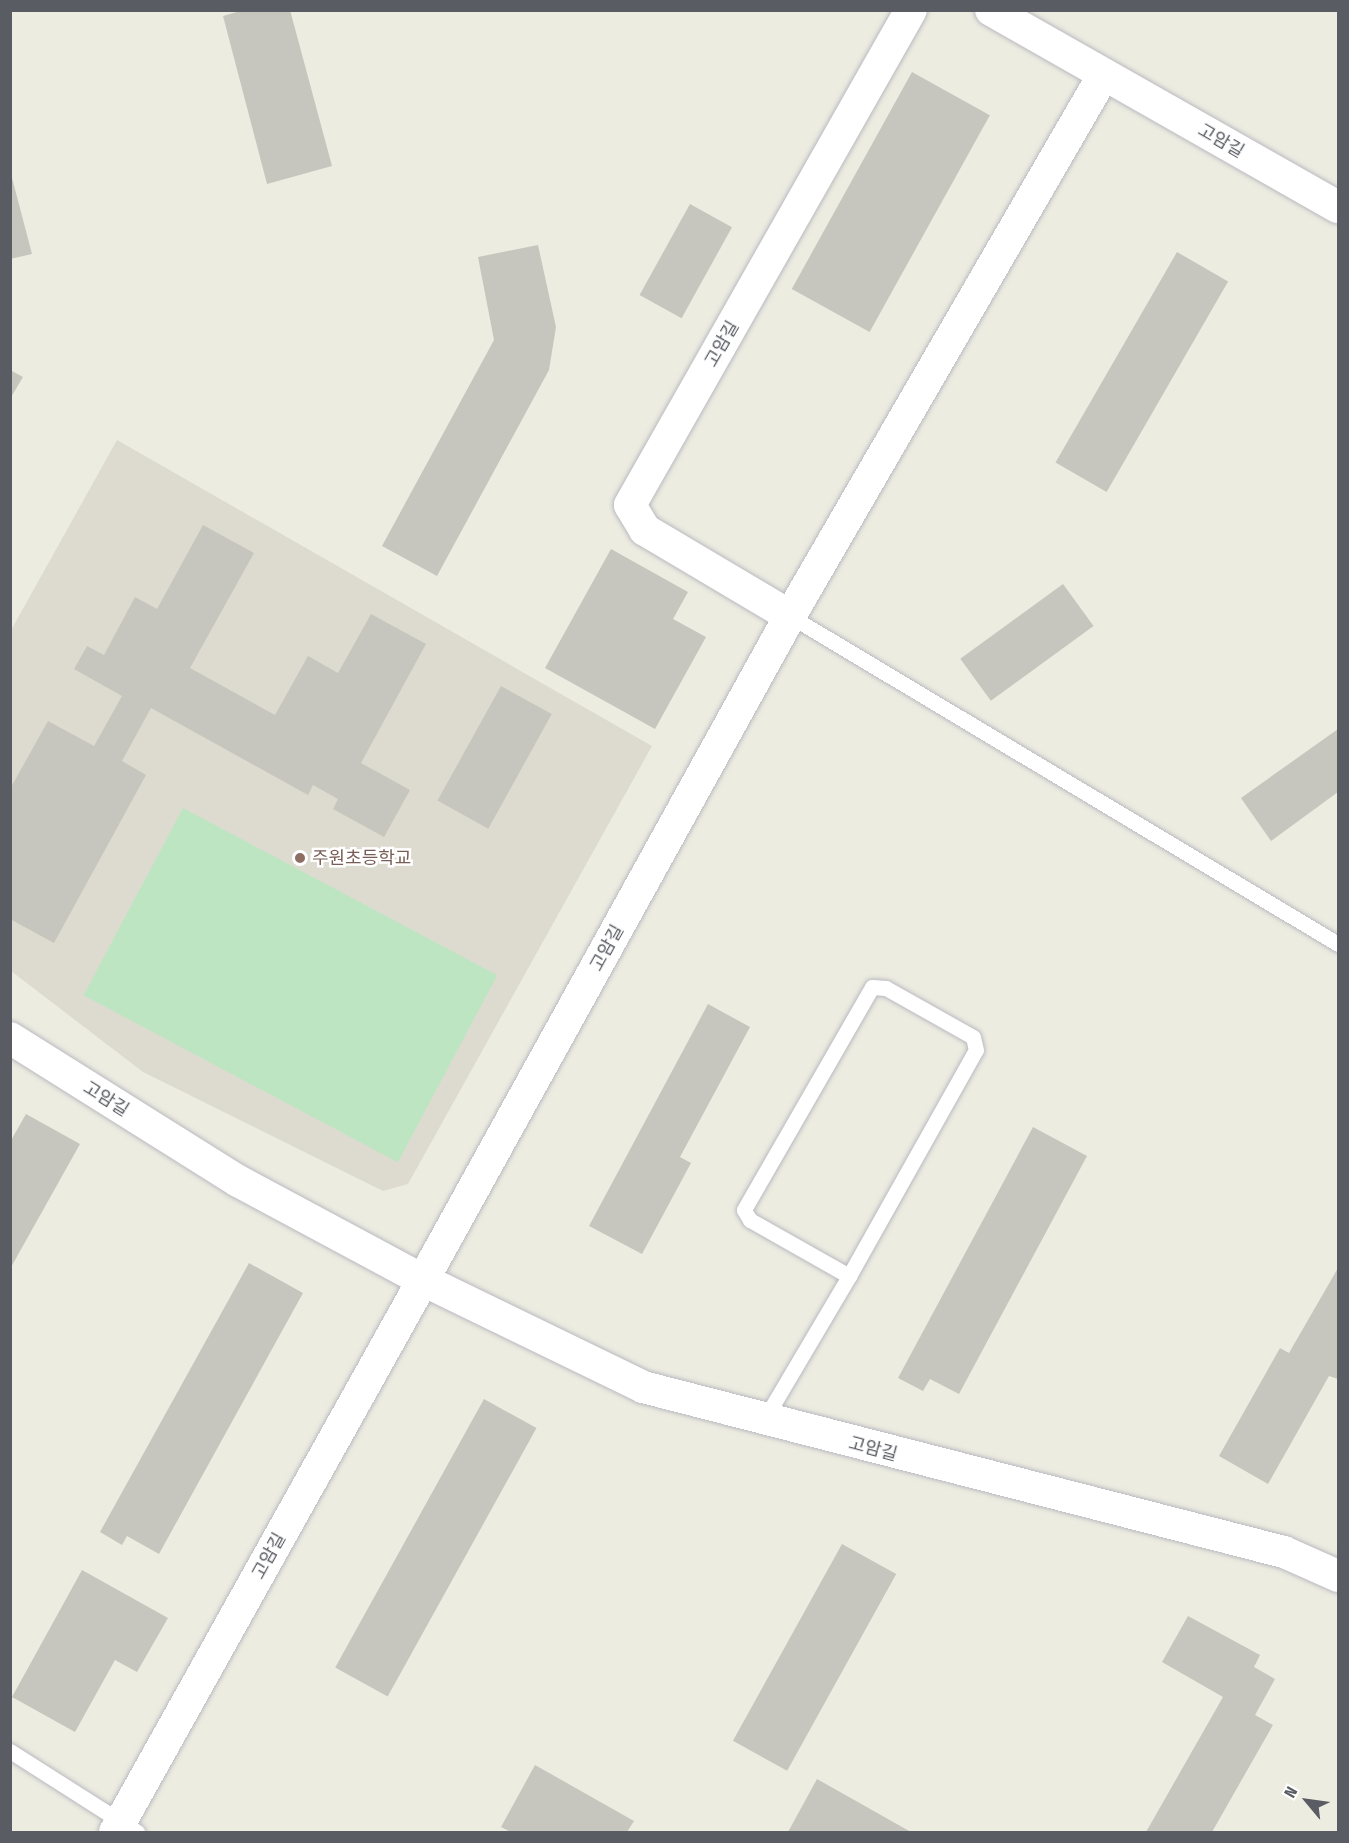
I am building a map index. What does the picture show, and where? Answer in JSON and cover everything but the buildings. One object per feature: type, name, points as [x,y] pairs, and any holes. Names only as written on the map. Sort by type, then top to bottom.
[{"type":"street","name":"고암길","points":[[790,616],[645,530],[630,505],[911,10]]},
{"type":"street","name":"고암길","points":[[991,10],[1338,207]]},
{"type":"street","name":"고암길","points":[[124,1829],[423,1280],[790,616],[1104,74]]},
{"type":"street","name":"고암길","points":[[10,1038],[238,1181],[423,1280],[642,1387],[1284,1552],[1338,1576]]},
{"type":"lane","points":[[790,616],[1338,944]]},
{"type":"lane","points":[[764,1420],[849,1276],[976,1050],[973,1036],[886,988],[872,987],[744,1210],[750,1220],[849,1276]]},
{"type":"lane","points":[[10,1751],[124,1829]]},
{"type":"shaded area","name":"주원초등학교","points":[[117,440],[652,746],[408,1184],[383,1191],[143,1072],[11,971],[10,632]]},
{"type":"green space","points":[[183,808],[497,975],[398,1162],[83,995]]},
{"type":"place","name":"주원초등학교","points":[[300,858]]}]
